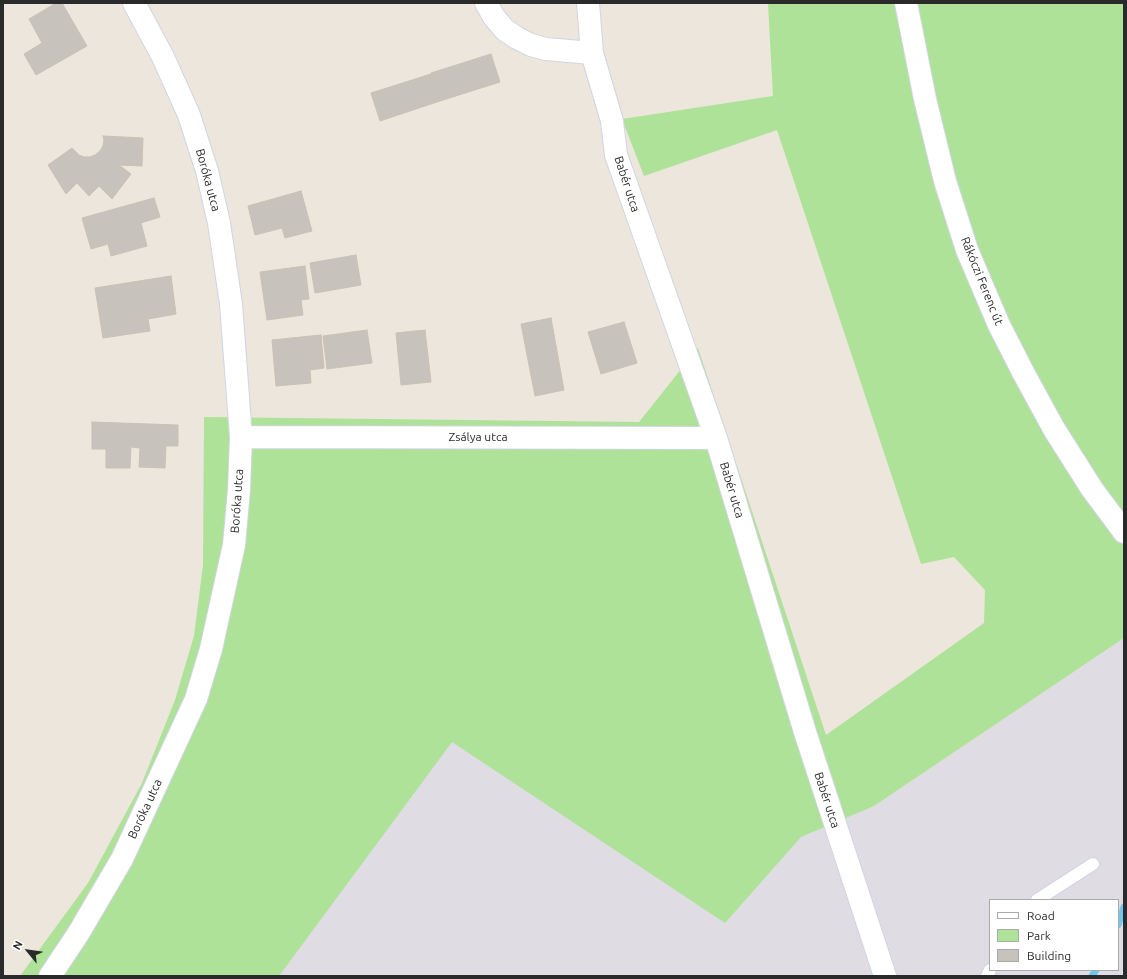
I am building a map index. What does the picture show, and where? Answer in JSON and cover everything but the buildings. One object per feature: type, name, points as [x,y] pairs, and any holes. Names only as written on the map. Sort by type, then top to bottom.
[{"type":"street","name":"Boróka utca","points":[[50,976],[78,934],[122,859],[196,700],[212,649],[234,545],[239,490],[241,437],[231,304],[218,223],[207,171],[189,115],[163,57],[134,3]]},
{"type":"street","points":[[486,3],[494,17],[505,30],[531,45],[546,49],[592,53]]},
{"type":"street","name":"Babér utca","points":[[588,3],[592,53],[612,121],[616,155],[716,438],[805,732],[884,976]]},
{"type":"street","name":"Rákóczi Ferenc út","points":[[906,3],[925,99],[945,181],[967,250],[999,324],[1054,429],[1092,489],[1124,532]]},
{"type":"street","name":"Zsálya utca","points":[[241,437],[716,438]]},
{"type":"lane","points":[[1039,899],[1093,864]]},
{"type":"shaded area","points":[[413,582],[801,837],[874,806],[1124,638],[1124,976],[141,976]]},
{"type":"green space","points":[[768,3],[1124,3],[1124,638],[874,806],[801,837],[725,923],[452,742],[279,976],[20,976],[88,883],[142,783],[175,700],[194,636],[203,565],[204,417],[639,422],[698,348],[826,735],[984,623],[985,590],[954,557],[921,564],[777,130],[644,176],[622,119],[773,96]]},
{"type":"waterway","points":[[1119,922],[1124,907]]},
{"type":"waterway","points":[[1092,976],[1095,971]]}]
